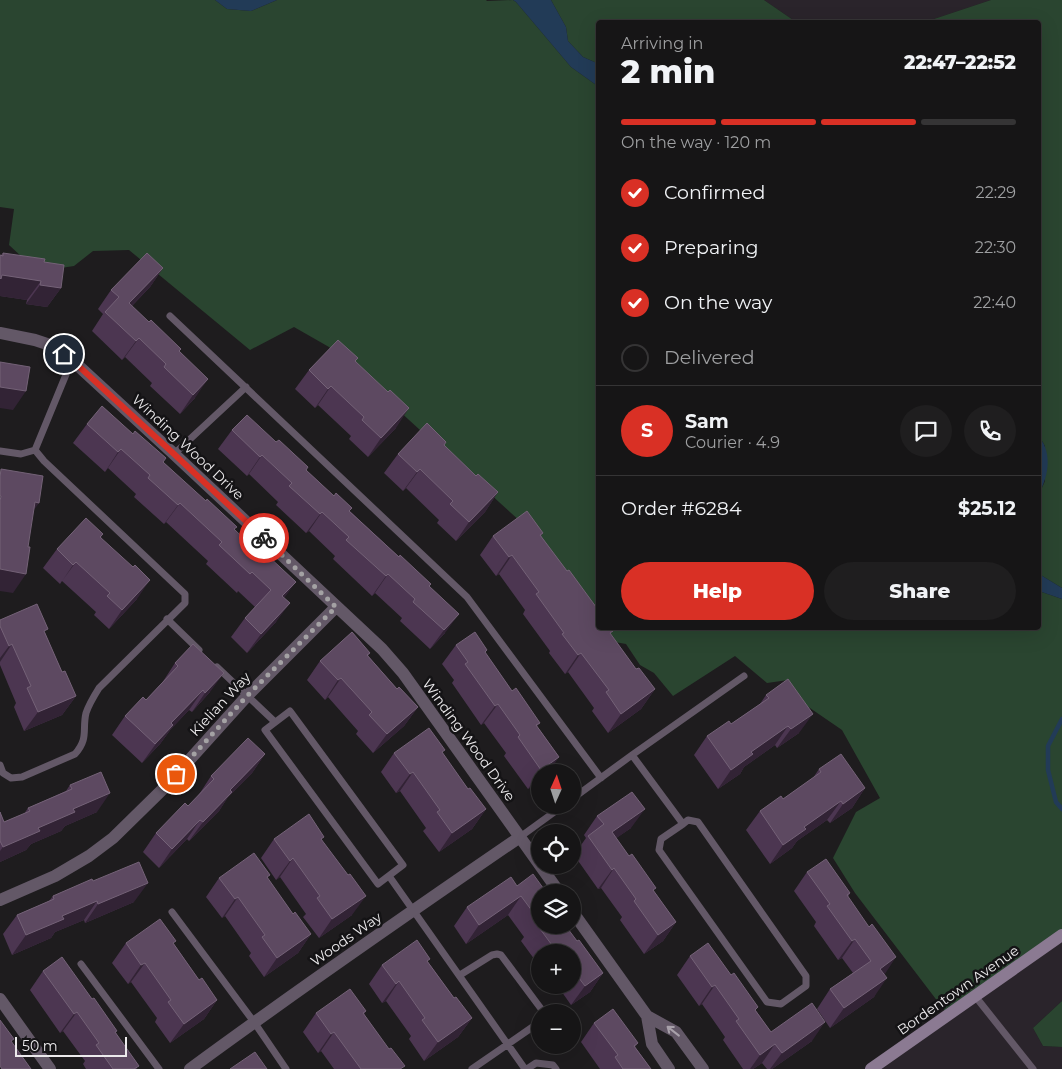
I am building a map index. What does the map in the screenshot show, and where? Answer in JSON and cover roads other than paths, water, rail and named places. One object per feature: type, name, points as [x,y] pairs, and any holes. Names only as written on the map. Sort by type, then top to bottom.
[{"type":"main road","name":"Bordentown Avenue","points":[[871,1069],[1062,935]]},
{"type":"street","name":"Winding Wood Drive","points":[[0,333],[50,345],[72,360],[382,649],[403,673],[553,884]]},
{"type":"street","name":"Kielian Way","points":[[0,900],[55,876],[90,856],[113,838],[165,786],[247,696],[336,607]]},
{"type":"street","name":"Woods Way","points":[[190,1069],[413,910],[520,837]]},
{"type":"street","points":[[581,924],[647,1016],[652,1044],[669,1069]]},
{"type":"street","points":[[0,999],[50,1069]]},
{"type":"street","points":[[647,1016],[676,1032],[703,1069]]},
{"type":"lane","points":[[170,316],[467,597],[601,778]]},
{"type":"lane","points":[[35,450],[72,360]]},
{"type":"lane","points":[[174,454],[246,387]]},
{"type":"lane","points":[[0,451],[21,454],[35,450]]},
{"type":"lane","points":[[0,765],[4,773],[11,778],[22,777],[75,754],[81,748],[84,739],[89,704],[99,688],[185,603],[185,594],[44,461],[35,450]]},
{"type":"lane","points":[[167,620],[207,658]]},
{"type":"lane","points":[[214,664],[275,722]]},
{"type":"lane","points":[[581,792],[632,754],[744,676]]},
{"type":"lane","points":[[290,711],[403,865],[378,884],[264,730],[275,722],[290,711]]},
{"type":"lane","points":[[632,754],[683,824]]},
{"type":"lane","points":[[520,837],[552,814]]},
{"type":"lane","points":[[688,820],[698,822],[806,976],[806,986],[782,1004],[767,1002],[659,850],[661,839],[683,824],[688,820]]},
{"type":"lane","points":[[389,876],[526,1069],[536,1063],[553,1065],[556,1069]]},
{"type":"lane","points":[[172,912],[254,1022],[286,1069]]},
{"type":"lane","points":[[460,975],[492,955],[501,955],[538,1004]]},
{"type":"lane","points":[[81,964],[159,1069]]},
{"type":"lane","points":[[975,996],[1033,1069]]},
{"type":"lane","points":[[472,1069],[531,1028]]},
{"type":"water","points":[[215,0],[277,0],[251,11],[227,9]]},
{"type":"water","points":[[513,0],[551,0],[566,27],[568,41],[583,57],[596,63],[596,85],[571,67]]},
{"type":"water","points":[[1041,440],[1048,459],[1041,490]]},
{"type":"water","points":[[1041,575],[1062,588],[1062,599],[1041,592]]},
{"type":"waterway","points":[[1062,719],[1048,746],[1048,770],[1056,802],[1062,809]]}]
